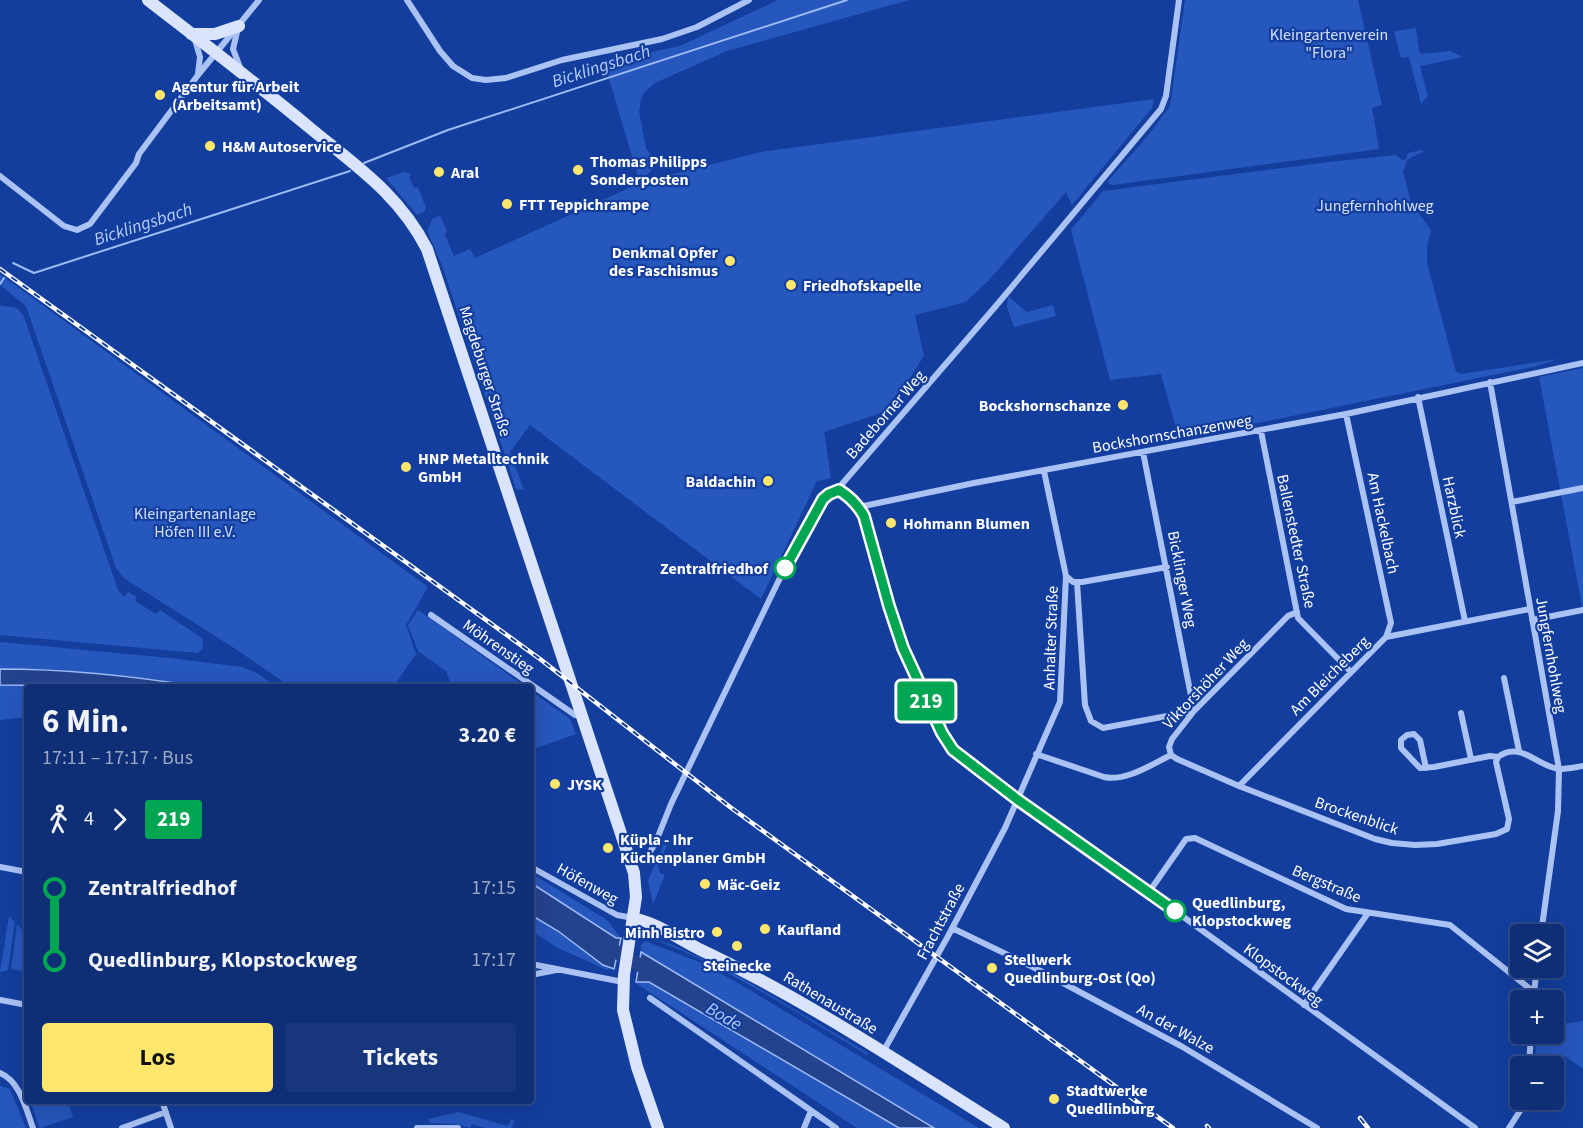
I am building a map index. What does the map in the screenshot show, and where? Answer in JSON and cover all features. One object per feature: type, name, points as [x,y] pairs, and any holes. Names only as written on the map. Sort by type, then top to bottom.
[{"type":"main road","name":"Magdeburger Straße","points":[[148,0],[243,73],[375,180],[396,202],[421,237],[437,274],[631,864],[637,891],[623,979],[623,1005],[637,1067],[658,1128]]},
{"type":"main road","points":[[191,34],[215,34],[238,26]]},
{"type":"main road","name":"Rathenaustraße","points":[[633,918],[651,922],[684,942],[747,972],[1004,1128]]},
{"type":"street","points":[[0,176],[64,226],[73,230],[84,228],[93,220],[136,163],[139,153],[198,75],[259,0]]},
{"type":"street","points":[[407,0],[440,51],[453,66],[472,78],[494,80],[562,60],[662,39],[697,27],[749,0]]},
{"type":"street","name":"Badeborner Weg","points":[[631,864],[646,858],[655,844],[671,804],[785,568],[820,503],[829,494],[839,490],[1161,109],[1166,96],[1179,0]]},
{"type":"street","points":[[238,26],[233,49],[243,73]]},
{"type":"street","points":[[191,34],[200,57],[198,75]]},
{"type":"street","name":"Bockshornschanzenweg","points":[[859,507],[1261,431],[1583,363]]},
{"type":"street","name":"Jungfernhohlweg","points":[[1490,382],[1559,769],[1558,811],[1542,924]]},
{"type":"street","name":"Harzblick","points":[[1418,398],[1466,621]]},
{"type":"street","name":"Am Hackelbach","points":[[1346,414],[1391,623],[1386,637]]},
{"type":"street","name":"Ballenstedter Straße","points":[[1261,431],[1299,620],[1351,672]]},
{"type":"street","name":"Bicklinger Weg","points":[[1143,452],[1194,711]]},
{"type":"street","name":"Anhalter Straße","points":[[1018,800],[1062,697],[1066,576],[1044,471]]},
{"type":"street","points":[[1512,502],[1583,488]]},
{"type":"street","points":[[839,490],[859,507]]},
{"type":"street","name":"Klopstockweg","points":[[859,507],[864,516],[903,648],[942,733],[960,758],[1475,1128]]},
{"type":"street","points":[[1066,576],[1077,582],[1167,567]]},
{"type":"street","points":[[1077,582],[1085,705],[1087,714],[1093,723],[1107,728],[1194,711]]},
{"type":"street","name":"Am Bleicheberg","points":[[1239,786],[1386,637],[1530,609]]},
{"type":"street","points":[[1532,620],[1583,610]]},
{"type":"street","name":"Viktorshöher Weg","points":[[1036,754],[1109,778],[1122,776],[1171,755],[1169,747],[1172,739],[1194,711],[1288,616],[1297,612]]},
{"type":"street","name":"Möhrenstieg","points":[[431,615],[529,684]]},
{"type":"street","points":[[1504,678],[1519,752]]},
{"type":"street","name":"Möhrenstieg","points":[[534,688],[574,716],[581,716]]},
{"type":"street","points":[[1461,713],[1471,759]]},
{"type":"street","points":[[1426,768],[1419,738],[1412,734],[1405,736],[1401,740],[1401,748],[1417,766],[1426,768],[1519,752],[1559,769],[1583,766]]},
{"type":"street","name":"Brockenblick","points":[[1171,755],[1239,786],[1384,841],[1399,844],[1432,844],[1496,834],[1507,829],[1509,819],[1496,762],[1498,757]]},
{"type":"street","name":"Frachtstraße","points":[[882,1052],[952,928],[1018,800]]},
{"type":"street","name":"Bergstraße","points":[[1149,892],[1186,839],[1192,837],[1346,909],[1450,925],[1531,990]]},
{"type":"street","points":[[0,867],[24,871]]},
{"type":"street","name":"Höfenweg","points":[[534,869],[617,915],[633,918]]},
{"type":"street","points":[[1304,1005],[1368,913]]},
{"type":"street","name":"An der Walze","points":[[952,928],[1033,967],[1181,1046],[1317,1128]]},
{"type":"street","points":[[534,965],[623,979]]},
{"type":"street","points":[[534,974],[560,969]]},
{"type":"street","points":[[650,998],[836,1128]]},
{"type":"street","points":[[0,1000],[24,1004]]},
{"type":"street","points":[[0,1073],[8,1076],[18,1091],[33,1128]]},
{"type":"street","points":[[163,1104],[171,1128]]},
{"type":"street","points":[[1509,1128],[1521,1110]]},
{"type":"street","points":[[804,1128],[811,1111]]},
{"type":"street","points":[[122,1128],[166,1112]]},
{"type":"street","points":[[417,1128],[458,1128]]},
{"type":"green space","name":"Zentralfriedhof","points":[[778,0],[909,0],[727,51],[655,83],[644,93],[639,111],[646,148],[658,163],[641,182],[761,152],[1154,99],[1152,108],[1072,205],[1066,192],[989,280],[966,302],[915,315],[924,356],[907,382],[881,413],[824,432],[831,478],[817,481],[761,599],[530,425],[510,452],[524,490],[516,489],[442,265],[427,231],[433,218],[440,216],[454,256],[470,249],[475,258],[640,183],[604,62],[680,46]]},
{"type":"green space","name":"Kleingartenverein \"Flora\"","points":[[1185,0],[1358,0],[1382,105],[1372,108],[1379,149],[1109,184],[1108,181],[1146,138],[1170,106]]},
{"type":"green space","points":[[1416,28],[1421,54],[1450,51],[1463,57],[1420,66],[1428,96],[1421,104],[1409,57],[1401,58],[1394,31]]},
{"type":"green space","points":[[1424,151],[1407,160],[1403,172],[1411,203],[1431,230],[1427,247],[1427,263],[1456,372],[1461,374],[1558,359],[1537,366],[1179,439],[1161,374],[1110,380],[1071,230],[1103,191],[1396,155],[1402,160],[1406,159],[1408,153]]},
{"type":"green space","points":[[405,172],[412,175],[409,177],[414,188],[418,187],[426,208],[424,212],[417,215],[386,178]]},
{"type":"green space","name":"Kleingartenanlage Höfen III e.V.","points":[[0,274],[428,587],[406,625],[416,654],[395,684],[287,684],[125,579],[116,568],[26,306],[0,285]]},
{"type":"green space","points":[[1008,296],[1027,312],[1053,305],[1056,316],[1014,327],[1007,307]]},
{"type":"green space","points":[[0,305],[16,308],[24,317],[118,590],[124,597],[128,592],[137,597],[135,601],[156,614],[160,610],[202,638],[203,648],[198,653],[0,635]]},
{"type":"green space","points":[[1583,368],[1583,611],[1539,377]]},
{"type":"green space","points":[[418,610],[522,684],[451,684],[446,671],[418,651],[408,625]]},
{"type":"green space","points":[[0,642],[242,667],[257,673],[272,684],[182,684],[62,670],[0,669]]},
{"type":"green space","points":[[24,684],[24,717],[0,720],[0,685]]},
{"type":"green space","points":[[534,693],[570,719],[576,734],[534,749]]},
{"type":"green space","points":[[664,844],[667,845],[658,866],[660,873],[665,875],[653,904],[648,880]]},
{"type":"green space","points":[[534,875],[607,920],[621,938],[617,938],[534,885]]},
{"type":"green space","points":[[9,916],[15,922],[8,970],[0,972]]},
{"type":"green space","points":[[534,917],[558,931],[610,969],[607,970],[558,948],[534,933]]},
{"type":"green space","points":[[17,924],[24,932],[24,971],[11,969]]},
{"type":"green space","points":[[656,940],[671,944],[740,977],[868,1053],[867,1055],[737,978]]},
{"type":"green space","points":[[645,941],[699,962],[738,983],[979,1128],[934,1128],[641,952],[641,945]]},
{"type":"green space","points":[[636,982],[649,982],[899,1128],[857,1128],[637,984]]},
{"type":"green space","points":[[1583,1021],[1583,1069],[1565,1056],[1535,1056],[1536,1044],[1564,1044],[1564,1024]]},
{"type":"green space","points":[[0,1086],[10,1089],[26,1128],[0,1128]]},
{"type":"green space","points":[[31,1104],[69,1104],[73,1117],[40,1128]]},
{"type":"green space","points":[[459,1112],[508,1126],[511,1119],[514,1121],[512,1128],[485,1128],[472,1124],[470,1128],[455,1124],[430,1123],[428,1119]]},
{"type":"water","points":[[0,669],[100,674],[179,684],[24,684],[0,685]]},
{"type":"water","points":[[534,885],[616,938],[621,938],[614,969],[603,965],[558,931],[534,917]]},
{"type":"water","points":[[641,952],[934,1128],[899,1128],[649,982],[636,982]]},
{"type":"waterway","name":"Bicklingsbach","points":[[364,163],[448,130],[847,0]]},
{"type":"waterway","name":"Bicklingsbach","points":[[13,263],[34,273],[350,171]]},
{"type":"waterway","name":"Bicklingsbach","points":[[0,284],[4,278]]},
{"type":"waterway","name":"Bode","points":[[602,944],[654,973]]},
{"type":"railway","points":[[0,269],[540,659],[730,807],[1173,1128]]},
{"type":"railway","points":[[1360,1118],[1368,1128]]},
{"type":"bus line","name":"219","points":[[785,568],[823,499],[834,491],[839,490],[846,494],[859,507],[864,516],[903,648],[915,678],[953,750],[960,758],[1175,911]]},
{"type":"place","name":"Agentur für Arbeit (Arbeitsamt)","points":[[160,95]]},
{"type":"place","name":"H&M Autoservice","points":[[210,146]]},
{"type":"place","name":"Thomas Philipps Sonderposten","points":[[578,170]]},
{"type":"place","name":"Aral","points":[[439,172]]},
{"type":"place","name":"FTT Teppichrampe","points":[[507,204]]},
{"type":"place","name":"Denkmal Opfer des Faschismus","points":[[730,261]]},
{"type":"place","name":"Friedhofskapelle","points":[[791,285]]},
{"type":"place","name":"Bockshornschanze","points":[[1123,405]]},
{"type":"place","name":"HNP Metalltechnik GmbH","points":[[406,467]]},
{"type":"place","name":"Baldachin","points":[[768,481]]},
{"type":"place","name":"Hohmann Blumen","points":[[891,523]]},
{"type":"place","name":"Zentralfriedhof","points":[[785,568]]},
{"type":"place","name":"JYSK","points":[[555,784]]},
{"type":"place","name":"Küpla - Ihr Küchenplaner GmbH","points":[[608,848]]},
{"type":"place","name":"Mäc-Geiz","points":[[705,884]]},
{"type":"place","name":"Quedlinburg, Klopstockweg","points":[[1175,911]]},
{"type":"place","name":"Kaufland","points":[[765,929]]},
{"type":"place","name":"Minh Bistro","points":[[717,932]]},
{"type":"place","name":"Steinecke","points":[[737,946]]},
{"type":"place","name":"Stellwerk Quedlinburg-Ost (Qo)","points":[[992,968]]},
{"type":"place","name":"Stadtwerke Quedlinburg","points":[[1054,1099]]}]
